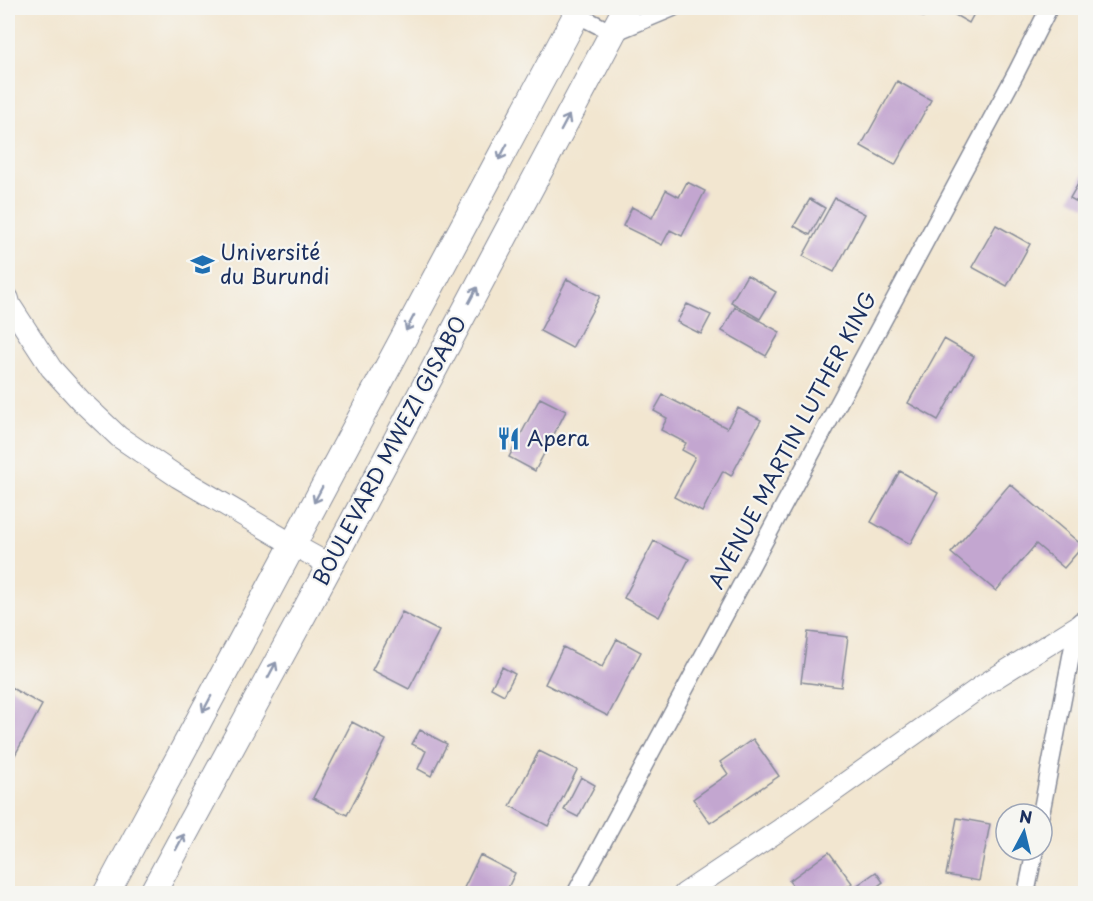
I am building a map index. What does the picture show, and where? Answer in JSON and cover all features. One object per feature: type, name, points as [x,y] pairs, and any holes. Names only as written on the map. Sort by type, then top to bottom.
[{"type":"main road","name":"BOULEVARD MWEZI GISABO","points":[[152,894],[626,8]]},
{"type":"main road","name":"BOULEVARD MWEZI GISABO","points":[[106,894],[578,11]]},
{"type":"street","points":[[578,11],[613,33],[673,8]]},
{"type":"street","name":"AVENUE MARTIN LUTHER KING","points":[[575,894],[1049,8]]},
{"type":"street","points":[[8,304],[51,368],[81,401],[120,437],[178,477],[330,565]]},
{"type":"street","points":[[1044,802],[1083,620]]},
{"type":"street","points":[[684,894],[778,831],[982,686],[1083,620]]},
{"type":"street","points":[[1026,894],[1033,862]]},
{"type":"building","points":[[904,8],[928,8],[923,17]]},
{"type":"building","points":[[959,8],[977,8],[969,23],[955,15]]},
{"type":"building","points":[[897,81],[931,100],[895,165],[861,146]]},
{"type":"building","points":[[1086,170],[1086,207],[1070,198]]},
{"type":"building","points":[[687,182],[705,191],[682,236],[670,230],[662,245],[623,226],[632,207],[652,218],[666,190],[679,197]]},
{"type":"building","points":[[835,198],[865,214],[834,272],[803,256]]},
{"type":"building","points":[[810,199],[825,208],[810,235],[794,226]]},
{"type":"building","points":[[996,225],[1030,244],[1007,286],[972,267]]},
{"type":"building","points":[[747,275],[776,292],[760,319],[731,302]]},
{"type":"building","points":[[567,279],[600,296],[572,348],[540,331]]},
{"type":"building","points":[[687,304],[711,315],[701,334],[677,322]]},
{"type":"building","points":[[735,307],[780,332],[766,356],[722,331]]},
{"type":"building","points":[[944,339],[974,356],[938,420],[908,403]]},
{"type":"building","points":[[663,395],[727,428],[738,408],[761,420],[731,476],[723,471],[702,512],[674,497],[695,457],[682,450],[686,443],[661,430],[667,418],[654,411]]},
{"type":"building","points":[[540,398],[566,411],[535,471],[509,457]]},
{"type":"building","points":[[900,471],[938,493],[910,544],[871,522]]},
{"type":"building","points":[[1010,484],[1083,546],[1064,568],[1036,544],[996,591],[951,553]]},
{"type":"building","points":[[654,541],[689,559],[659,617],[624,598]]},
{"type":"building","points":[[402,612],[439,631],[409,689],[372,670]]},
{"type":"building","points":[[808,632],[848,637],[841,687],[801,682]]},
{"type":"building","points":[[617,639],[641,652],[608,716],[545,684],[563,647],[602,667]]},
{"type":"building","points":[[502,667],[515,674],[504,695],[491,688]]},
{"type":"building","points":[[8,686],[42,705],[15,755],[8,751]]},
{"type":"building","points":[[352,722],[386,740],[347,815],[313,798]]},
{"type":"building","points":[[420,730],[447,744],[431,776],[418,769],[426,751],[412,744]]},
{"type":"building","points":[[753,739],[779,776],[710,823],[693,799],[728,774],[720,762]]},
{"type":"building","points":[[539,751],[577,770],[548,826],[510,806]]},
{"type":"building","points":[[581,777],[595,785],[578,817],[564,810]]},
{"type":"building","points":[[957,818],[990,824],[979,881],[946,875]]},
{"type":"building","points":[[829,852],[852,883],[837,894],[799,894],[789,881]]},
{"type":"building","points":[[480,855],[515,873],[505,894],[461,894]]},
{"type":"building","points":[[876,872],[883,882],[867,894],[845,894]]},
{"type":"place","name":"Université du Burundi","points":[[202,265]]},
{"type":"place","name":"Apera","points":[[509,439]]}]
